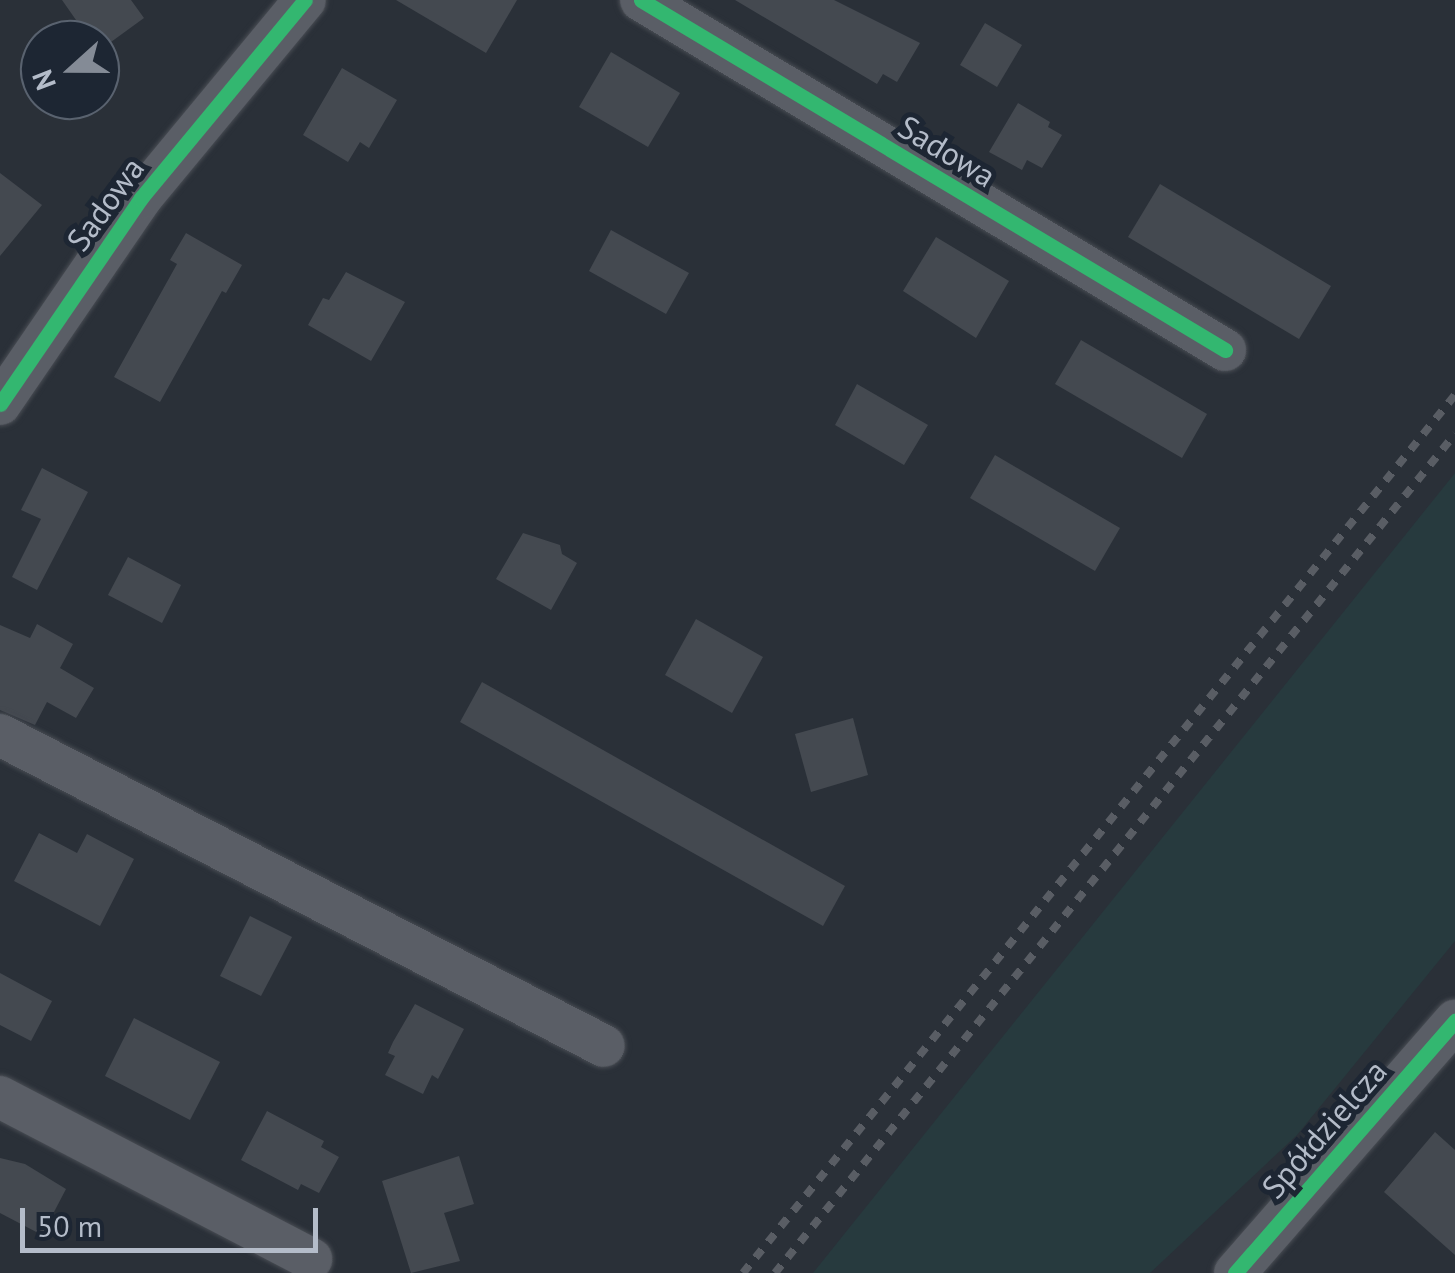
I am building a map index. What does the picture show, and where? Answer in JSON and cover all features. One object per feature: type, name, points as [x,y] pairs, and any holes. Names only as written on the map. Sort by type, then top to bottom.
[{"type":"street","name":"Sadowa","points":[[0,404],[141,198],[305,0]]},
{"type":"street","name":"Sadowa","points":[[641,0],[1225,350]]},
{"type":"street","points":[[0,735],[604,1046]]},
{"type":"street","name":"Spółdzielcza","points":[[1234,1273],[1441,1067],[1455,1022]]},
{"type":"street","points":[[0,1096],[312,1258]]},
{"type":"green space","points":[[1455,473],[1455,941],[1297,1135],[1150,1273],[813,1273]]},
{"type":"building","points":[[62,0],[131,0],[144,18],[120,35],[120,20],[76,20]]},
{"type":"building","points":[[396,0],[517,0],[486,53]]},
{"type":"building","points":[[735,0],[834,0],[920,43],[897,82],[883,74],[877,84]]},
{"type":"building","points":[[985,23],[1022,45],[997,87],[960,65]]},
{"type":"building","points":[[611,52],[680,93],[648,147],[579,107]]},
{"type":"building","points":[[342,68],[397,100],[369,148],[360,142],[348,162],[303,135]]},
{"type":"building","points":[[1018,103],[1050,122],[1048,127],[1062,135],[1042,168],[1027,160],[1022,170],[989,152]]},
{"type":"building","points":[[0,173],[42,205],[0,256]]},
{"type":"building","points":[[1160,184],[1331,286],[1299,339],[1128,237]]},
{"type":"building","points":[[611,230],[689,273],[666,314],[589,271]]},
{"type":"building","points":[[186,233],[242,265],[226,293],[222,291],[160,402],[114,377],[177,264],[170,260]]},
{"type":"building","points":[[936,237],[1009,281],[976,338],[903,291]]},
{"type":"building","points":[[346,272],[405,302],[371,361],[308,325],[323,298],[329,300]]},
{"type":"building","points":[[1081,340],[1207,414],[1182,458],[1055,384]]},
{"type":"building","points":[[857,384],[928,425],[904,465],[835,425]]},
{"type":"building","points":[[995,455],[1120,528],[1095,571],[970,498]]},
{"type":"building","points":[[42,468],[88,492],[37,590],[12,577],[41,519],[21,510]]},
{"type":"building","points":[[523,533],[560,545],[562,554],[577,563],[551,610],[496,579]]},
{"type":"building","points":[[128,557],[181,585],[162,623],[108,595]]},
{"type":"building","points":[[696,619],[763,657],[732,713],[665,675]]},
{"type":"building","points":[[37,624],[73,644],[60,668],[94,688],[76,718],[47,702],[35,725],[0,710],[0,625],[30,638]]},
{"type":"building","points":[[482,682],[845,886],[823,926],[460,722]]},
{"type":"building","points":[[853,718],[868,775],[811,792],[795,734]]},
{"type":"building","points":[[39,833],[77,853],[87,834],[134,859],[100,926],[14,881]]},
{"type":"building","points":[[250,916],[292,937],[261,996],[220,976]]},
{"type":"building","points":[[0,973],[52,1001],[31,1041],[0,1025]]},
{"type":"building","points":[[415,1004],[464,1029],[438,1079],[432,1075],[423,1094],[385,1075],[395,1056],[388,1053]]},
{"type":"building","points":[[134,1018],[220,1062],[190,1120],[105,1076]]},
{"type":"building","points":[[267,1111],[324,1141],[321,1147],[339,1157],[319,1193],[301,1184],[298,1190],[241,1160]]},
{"type":"building","points":[[1435,1132],[1455,1150],[1455,1255],[1384,1192]]},
{"type":"building","points":[[459,1156],[474,1204],[444,1213],[460,1261],[411,1273],[382,1181]]},
{"type":"building","points":[[0,1158],[25,1164],[66,1189],[42,1235],[0,1213]]},
{"type":"railway","points":[[743,1273],[1455,395]]},
{"type":"railway","points":[[775,1273],[1455,434]]},
{"type":"cycle path","points":[[0,404],[141,198],[305,0]]},
{"type":"cycle path","points":[[641,0],[1225,350]]},
{"type":"cycle path","points":[[1235,1273],[1455,1021]]}]
